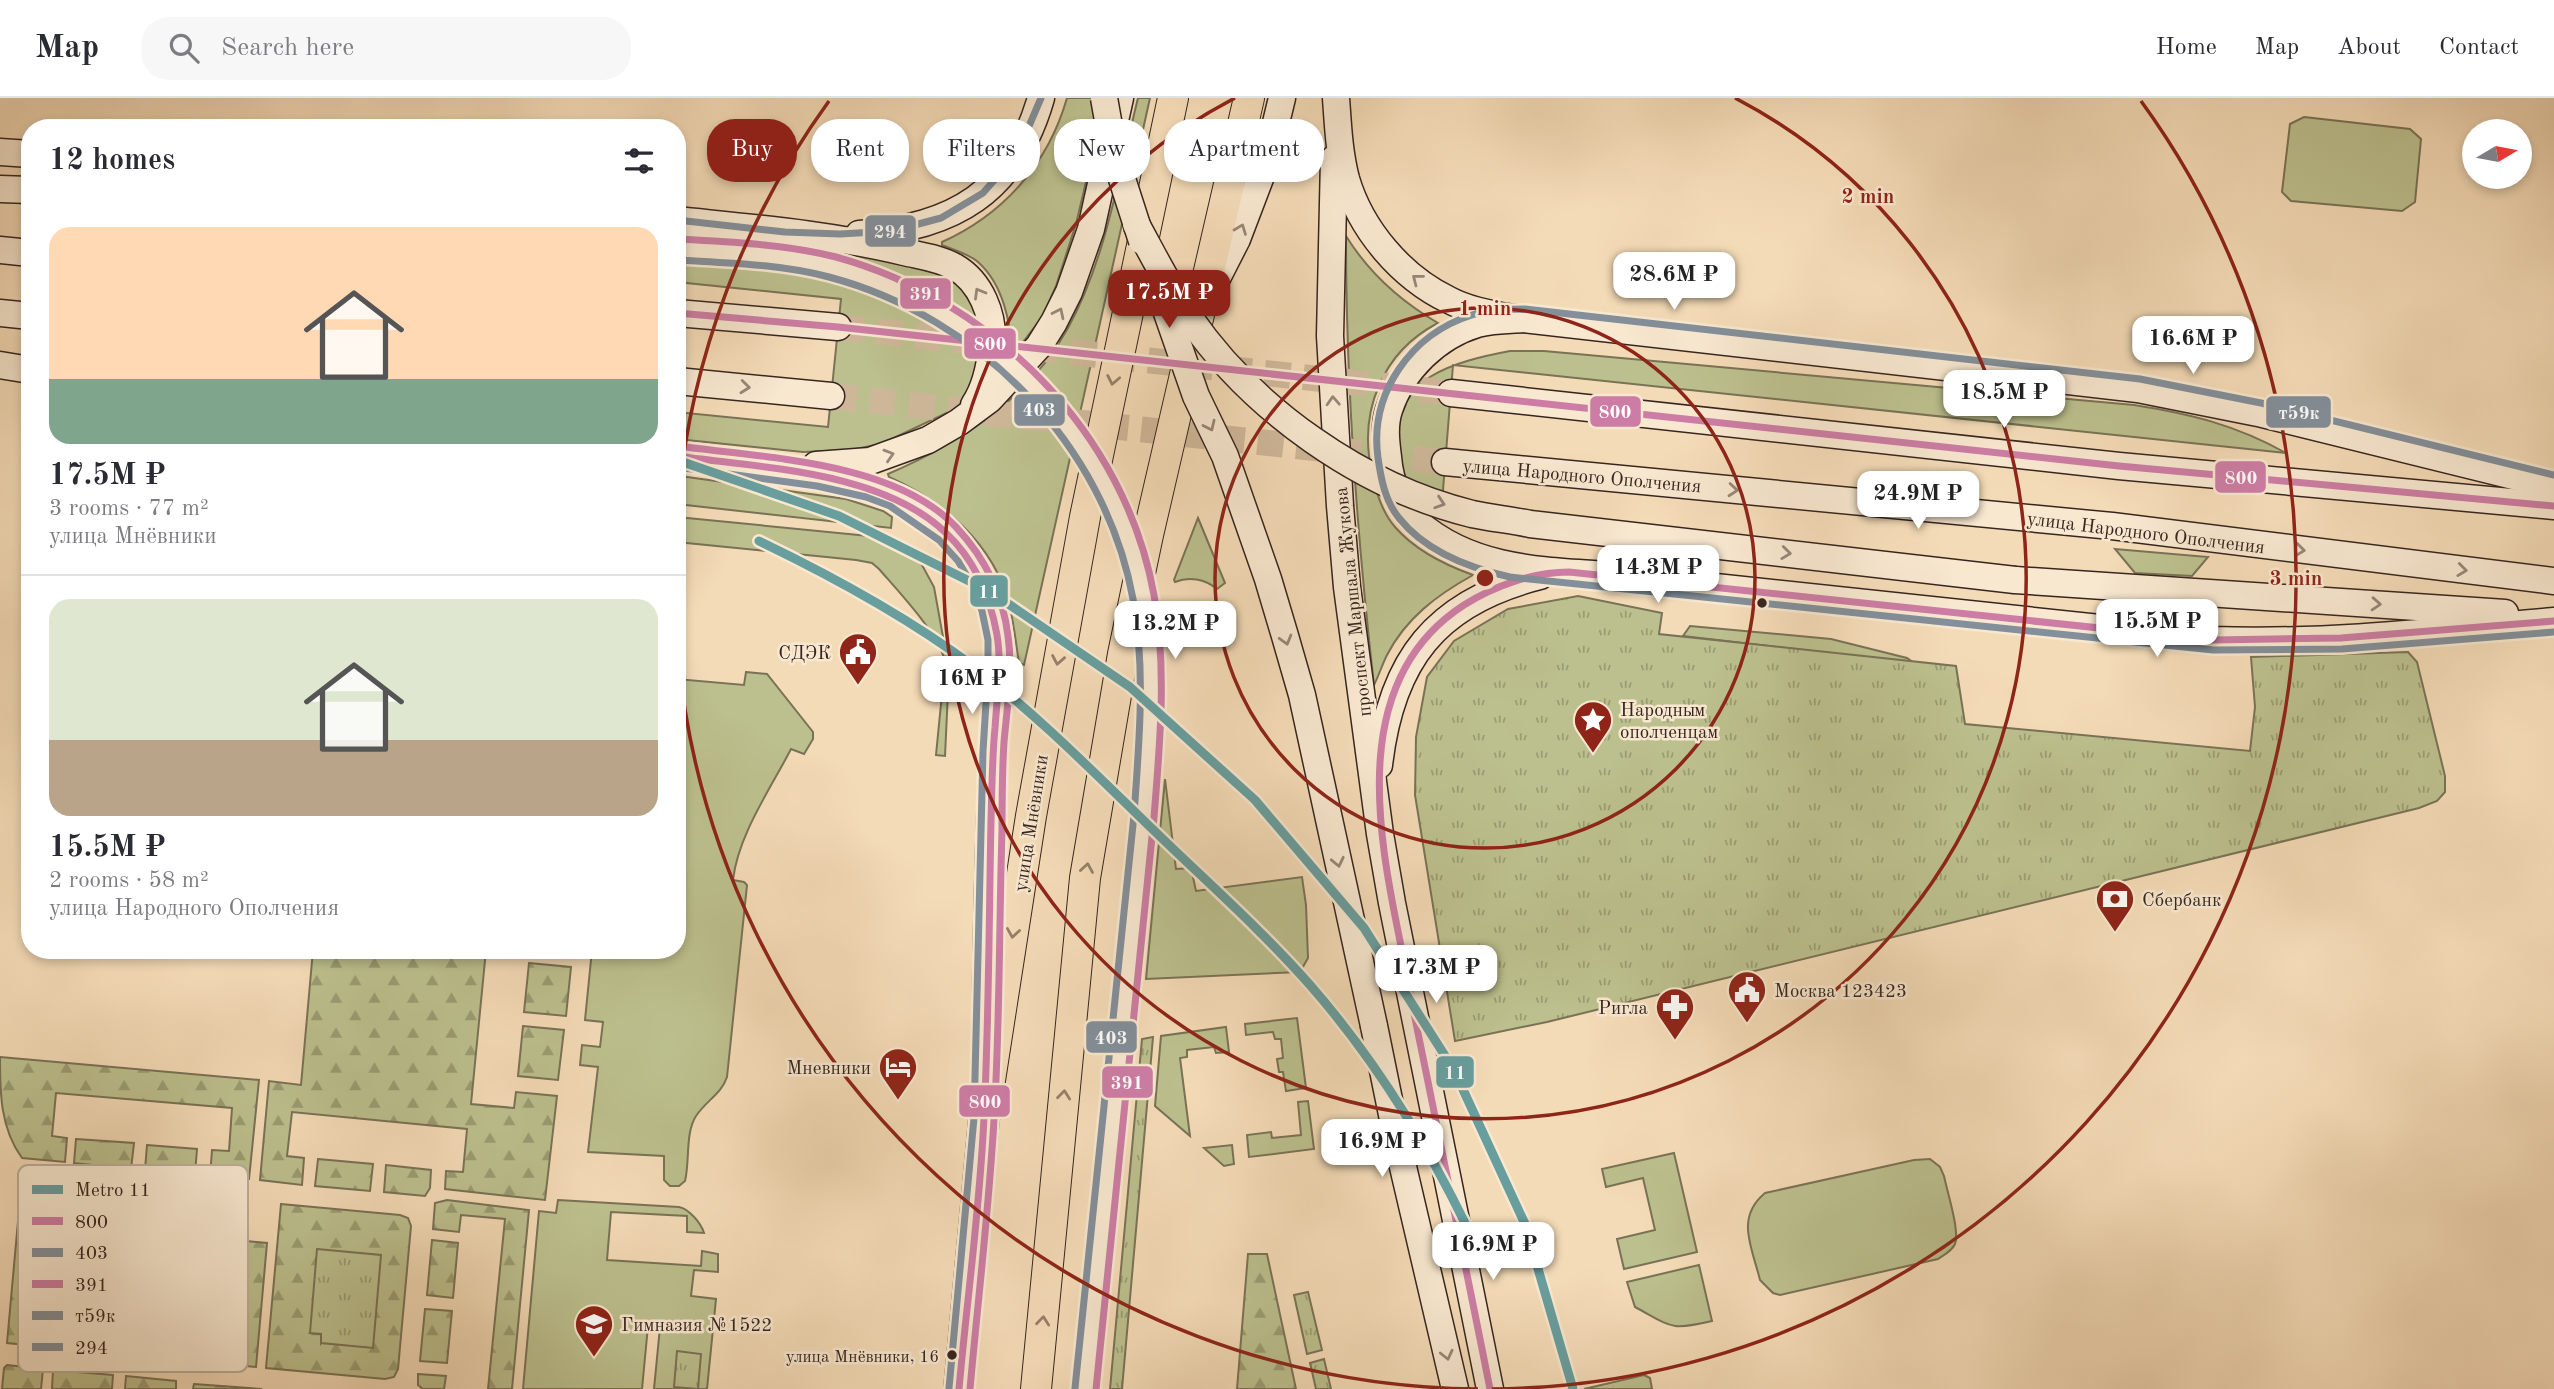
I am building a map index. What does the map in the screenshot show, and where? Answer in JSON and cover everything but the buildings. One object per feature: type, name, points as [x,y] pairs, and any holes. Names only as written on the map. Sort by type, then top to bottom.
[{"type":"main road","points":[[686,221],[846,235],[892,231],[918,225],[965,206],[985,193],[1014,161],[1025,142],[1041,98]]},
{"type":"main road","points":[[1104,98],[1114,154],[1136,224],[1196,396],[1229,469],[1268,579],[1302,695],[1400,1154],[1455,1389]]},
{"type":"main road","points":[[724,462],[802,465],[862,462],[910,448],[959,422],[990,399],[1039,346],[1069,292],[1091,229],[1120,98]]},
{"type":"main road","name":"улица Мнёвники","points":[[959,1389],[985,1119],[1031,816],[1070,593],[1173,98]]},
{"type":"main road","points":[[1036,1389],[1085,878],[1123,654],[1249,98]]},
{"type":"main road","points":[[1199,312],[1237,239],[1267,160],[1282,98]]},
{"type":"main road","points":[[1336,98],[1339,141],[1346,179],[1360,212],[1377,240],[1405,270],[1449,300],[1486,313],[2138,389],[2258,413],[2554,486]]},
{"type":"main road","name":"проспект Маршала Жукова","points":[[1336,98],[1329,336],[1347,587],[1380,834],[1424,1067],[1490,1389]]},
{"type":"main road","points":[[0,152],[21,153]]},
{"type":"main road","points":[[0,189],[21,190]]},
{"type":"main road","points":[[1136,224],[1189,317],[1232,370],[1290,421],[1361,471],[1414,495],[1472,514],[1530,524],[2015,580],[2554,619]]},
{"type":"main road","points":[[816,234],[931,258],[956,268],[972,281],[984,299],[990,319],[991,359],[987,380],[979,399],[959,422]]},
{"type":"main road","points":[[686,249],[812,262],[838,268],[908,294],[954,320],[997,352],[1064,420],[1115,502],[1132,548],[1143,593],[1149,636],[1153,685],[1151,727],[1085,1389]]},
{"type":"main road","points":[[0,313],[21,316]]},
{"type":"main road","points":[[686,314],[838,327]]},
{"type":"main road","points":[[0,321],[21,319]]},
{"type":"main road","points":[[1525,319],[1492,321],[1466,328],[1446,338],[1425,354],[1404,378],[1388,411],[1388,460],[1394,485],[1406,511],[1417,523],[1443,540],[1488,562],[1511,567],[2213,640],[2423,633],[2554,619]]},
{"type":"main road","points":[[0,365],[21,368]]},
{"type":"main road","points":[[686,382],[831,396]]},
{"type":"main road","points":[[1451,393],[2119,466],[2554,506]]},
{"type":"main road","points":[[686,457],[843,480],[895,497],[946,532],[966,555],[982,581],[992,608],[998,639],[999,671],[993,751],[985,1119]]},
{"type":"main road","name":"улица Народного Ополчения","points":[[1445,462],[2112,526],[2554,582]]},
{"type":"main road","points":[[1380,834],[1378,788],[1384,735],[1406,667],[1416,650],[1440,624],[1480,597],[1520,581],[1558,572]]},
{"type":"green space","points":[[1067,98],[1106,98],[1101,119],[1060,119]]},
{"type":"green space","points":[[1138,98],[1150,98],[1145,119],[1133,119]]},
{"type":"green space","points":[[2304,117],[2410,129],[2421,139],[2415,202],[2402,211],[2291,201],[2282,192],[2290,124]]},
{"type":"green space","points":[[1054,132],[1054,182],[1086,182],[1056,286],[1043,316],[1013,355],[1004,305],[994,282],[974,259],[942,245],[942,242],[985,217],[1022,182],[1040,182],[1040,157]]},
{"type":"green space","points":[[1118,182],[1131,182],[1024,665],[1019,663],[1011,611],[992,562],[964,527],[947,512],[888,474],[966,433],[1013,397],[1034,376],[1068,328],[1081,301],[1110,216]]},
{"type":"green space","points":[[686,235],[893,260],[950,276],[976,303],[983,337],[970,396],[951,411],[881,444],[850,450],[803,452],[686,440],[686,413],[828,427],[841,299],[686,283]]},
{"type":"green space","points":[[1346,236],[1386,285],[1438,323],[1402,350],[1389,367],[1372,406],[1369,450],[1380,502],[1390,521],[1412,543],[1441,561],[1473,575],[1435,599],[1403,630],[1387,655],[1374,685],[1354,461]]},
{"type":"green space","points":[[1510,351],[1544,351],[2134,405],[2213,422],[2249,435],[2286,453],[1455,365]]},
{"type":"green space","points":[[1453,366],[1441,515],[1400,475],[1397,423],[1403,404],[1415,389],[1430,377]]},
{"type":"green space","points":[[686,477],[846,499],[883,511],[892,517],[891,528],[686,505]]},
{"type":"green space","points":[[686,518],[889,538],[916,554],[934,587],[949,670],[945,756],[936,755],[945,663],[942,652],[928,627],[879,569],[872,563],[686,543]]},
{"type":"green space","points":[[1198,518],[1225,583],[1217,589],[1197,579],[1174,580]]},
{"type":"green space","points":[[2115,549],[2208,557],[2192,576],[2135,573]]},
{"type":"green space","points":[[1578,596],[1662,613],[1659,634],[1956,666],[1965,724],[2250,751],[2255,707],[2251,657],[2408,652],[2417,662],[2445,776],[2445,792],[2437,801],[2419,808],[1547,1022],[1455,1041],[1415,795],[1416,737],[1427,677],[1454,641],[1508,609]]},
{"type":"green space","points":[[1690,626],[1831,639],[1907,658],[1914,663],[1683,636]]},
{"type":"green space","points":[[746,672],[767,674],[813,732],[813,739],[804,754],[791,749],[756,812],[741,846],[733,880],[747,885],[727,1077],[693,1123],[685,1181],[679,1186],[670,1186],[664,1180],[664,1156],[588,1152],[598,1067],[580,1065],[582,1045],[600,1047],[603,1022],[585,1020],[591,959],[686,959],[686,680],[744,685]]},
{"type":"green space","points":[[1165,779],[1176,869],[1191,868],[1196,891],[1302,877],[1308,958],[1300,972],[1146,979]]},
{"type":"green space","points":[[312,959],[485,959],[471,1104],[514,1108],[516,1092],[557,1096],[545,1200],[445,1189],[446,1171],[463,1172],[467,1129],[292,1112],[287,1156],[304,1158],[302,1185],[260,1180],[269,1081],[301,1085]]},
{"type":"green space","points":[[529,963],[571,967],[566,1016],[524,1012]]},
{"type":"green space","points":[[1297,1018],[1306,1088],[1286,1091],[1283,1072],[1279,1072],[1277,1059],[1283,1058],[1281,1039],[1275,1039],[1273,1032],[1246,1035],[1245,1024]]},
{"type":"green space","points":[[523,1026],[564,1030],[558,1080],[518,1076]]},
{"type":"green space","points":[[1226,1027],[1229,1052],[1216,1053],[1214,1047],[1187,1050],[1187,1057],[1180,1058],[1190,1136],[1155,1106],[1161,1036]]},
{"type":"green space","points":[[1153,1037],[1122,1389],[1110,1389],[1142,1039]]},
{"type":"green space","points":[[0,1057],[259,1080],[249,1179],[248,1165],[211,1165],[212,1150],[229,1151],[232,1108],[56,1093],[52,1136],[67,1138],[65,1162],[22,1158],[9,1134],[1,1096]]},
{"type":"green space","points":[[1308,1101],[1314,1149],[1249,1157],[1247,1135],[1271,1132],[1272,1138],[1301,1135],[1298,1102]]},
{"type":"green space","points":[[76,1139],[134,1143],[131,1165],[74,1163]]},
{"type":"green space","points":[[147,1145],[197,1149],[196,1165],[145,1165]]},
{"type":"green space","points":[[1232,1145],[1234,1164],[1224,1166],[1204,1148]]},
{"type":"green space","points":[[1674,1153],[1697,1252],[1624,1269],[1617,1239],[1655,1230],[1643,1178],[1606,1187],[1602,1169]]},
{"type":"green space","points":[[318,1159],[373,1164],[370,1191],[315,1186]]},
{"type":"green space","points":[[1930,1159],[1940,1167],[1944,1176],[1955,1221],[1955,1244],[1938,1259],[1780,1295],[1773,1293],[1760,1280],[1750,1245],[1748,1223],[1750,1212],[1765,1193],[1914,1160]]},
{"type":"green space","points":[[386,1165],[431,1170],[430,1188],[425,1196],[384,1192]]},
{"type":"green space","points":[[447,1200],[529,1210],[512,1389],[488,1389],[505,1219],[461,1215],[459,1232],[433,1229],[435,1203]]},
{"type":"green space","points":[[558,1200],[679,1207],[691,1213],[704,1233],[687,1232],[687,1216],[611,1212],[607,1260],[701,1266],[702,1251],[718,1254],[718,1272],[694,1270],[691,1296],[716,1299],[707,1389],[654,1389],[660,1327],[648,1326],[642,1389],[523,1389],[539,1211],[556,1213]]},
{"type":"green space","points":[[281,1204],[400,1215],[408,1218],[411,1226],[398,1369],[394,1377],[385,1379],[266,1368]],"holes":[[[381,1255],[321,1343],[321,1334],[310,1333]]]},
{"type":"green space","points":[[18,1221],[18,1344],[7,1343]]},
{"type":"green space","points":[[432,1240],[458,1243],[453,1298],[427,1295]]},
{"type":"green space","points":[[248,1241],[267,1243],[256,1367],[248,1366]]},
{"type":"green space","points":[[317,1249],[381,1255],[373,1348],[321,1343],[321,1334],[310,1333]]},
{"type":"green space","points":[[1248,1254],[1267,1254],[1296,1389],[1237,1389]]},
{"type":"green space","points":[[1699,1265],[1712,1321],[1687,1326],[1672,1325],[1635,1307],[1627,1282]]},
{"type":"green space","points":[[1308,1292],[1322,1350],[1307,1354],[1294,1295]]},
{"type":"green space","points":[[425,1309],[452,1311],[447,1363],[420,1361]]},
{"type":"green space","points":[[677,1351],[701,1354],[698,1389],[674,1387]]},
{"type":"green space","points":[[1324,1359],[1331,1389],[1316,1389],[1310,1363]]},
{"type":"green space","points":[[7,1365],[18,1366],[18,1372],[43,1372],[41,1389],[2,1389],[4,1368]]},
{"type":"green space","points":[[53,1372],[113,1375],[112,1389],[52,1389]]},
{"type":"green space","points":[[418,1374],[446,1376],[444,1389],[423,1389],[418,1385]]},
{"type":"green space","points":[[1644,1375],[1650,1378],[1652,1389],[1584,1389]]},
{"type":"green space","points":[[126,1376],[176,1381],[176,1389],[125,1389]]},
{"type":"green space","points":[[194,1384],[262,1389],[193,1389]]},
{"type":"tunnel","points":[[838,327],[1451,393]]},
{"type":"tunnel","points":[[831,396],[1445,462]]},
{"type":"metro line","name":"11","points":[[686,463],[839,516],[991,592],[1130,687],[1255,800],[1364,928],[1454,1070],[1525,1224],[1573,1389]]},
{"type":"metro line","name":"11","points":[[759,541],[869,598],[922,630],[999,686],[1049,730],[1240,913],[1310,985],[1355,1040],[1414,1129],[1465,1223]]},
{"type":"transit line","name":"294","points":[[686,221],[785,232],[840,234],[892,231],[941,218],[983,193],[1017,154],[1041,98]]},
{"type":"transit line","name":"391","points":[[686,240],[777,246],[836,257],[894,277],[948,305],[998,340],[1043,381],[1082,428],[1114,480],[1138,536],[1154,595],[1158,622],[1160,733],[1154,817],[1096,1389]]},
{"type":"transit line","name":"403","points":[[686,260],[773,267],[829,277],[884,296],[936,323],[984,356],[1027,395],[1064,440],[1095,489],[1118,543],[1133,599],[1137,626],[1139,734],[1134,815],[1075,1388]]},
{"type":"transit line","name":"т59к","points":[[2554,475],[2261,403],[2140,379],[1525,309],[1478,313],[1450,324],[1430,336],[1413,351],[1388,389],[1380,411],[1377,434],[1384,490],[1394,511],[1410,530],[1449,557],[1510,577],[2213,650],[2342,649],[2554,632]]},
{"type":"transit line","name":"800","points":[[686,314],[838,327],[2119,466],[2554,506]]},
{"type":"transit line","name":"391","points":[[686,447],[826,466],[898,488],[930,505],[956,527],[984,564],[1002,606],[1010,663],[1003,764],[996,1083],[970,1389]]},
{"type":"transit line","name":"800","points":[[686,457],[783,469],[855,485],[889,496],[920,512],[946,533],[973,567],[990,606],[997,635],[999,669],[992,774],[986,1080],[980,1185],[959,1389]]},
{"type":"transit line","name":"403","points":[[686,468],[817,486],[866,497],[890,506],[939,540],[958,561],[973,586],[982,611],[988,640],[988,671],[983,751],[974,1118],[949,1388]]},
{"type":"transit line","name":"800","points":[[1490,1389],[1391,897],[1380,805],[1380,759],[1387,714],[1402,673],[1427,636],[1464,605],[1514,581],[1542,574],[1569,572],[2213,640],[2341,638],[2554,621]]},
{"type":"place","name":"СДЭК","points":[[858,686]]},
{"type":"place","name":"Народным ополченцам","points":[[1593,754]]},
{"type":"place","name":"Сбербанк","points":[[2115,933]]},
{"type":"place","name":"Москва 123423","points":[[1747,1024]]},
{"type":"place","name":"Ригла","points":[[1675,1041]]},
{"type":"place","name":"Мневники","points":[[898,1101]]},
{"type":"place","name":"улица Мнёвники, 16","points":[[952,1355]]},
{"type":"place","name":"Гимназия №1522","points":[[594,1358]]}]
